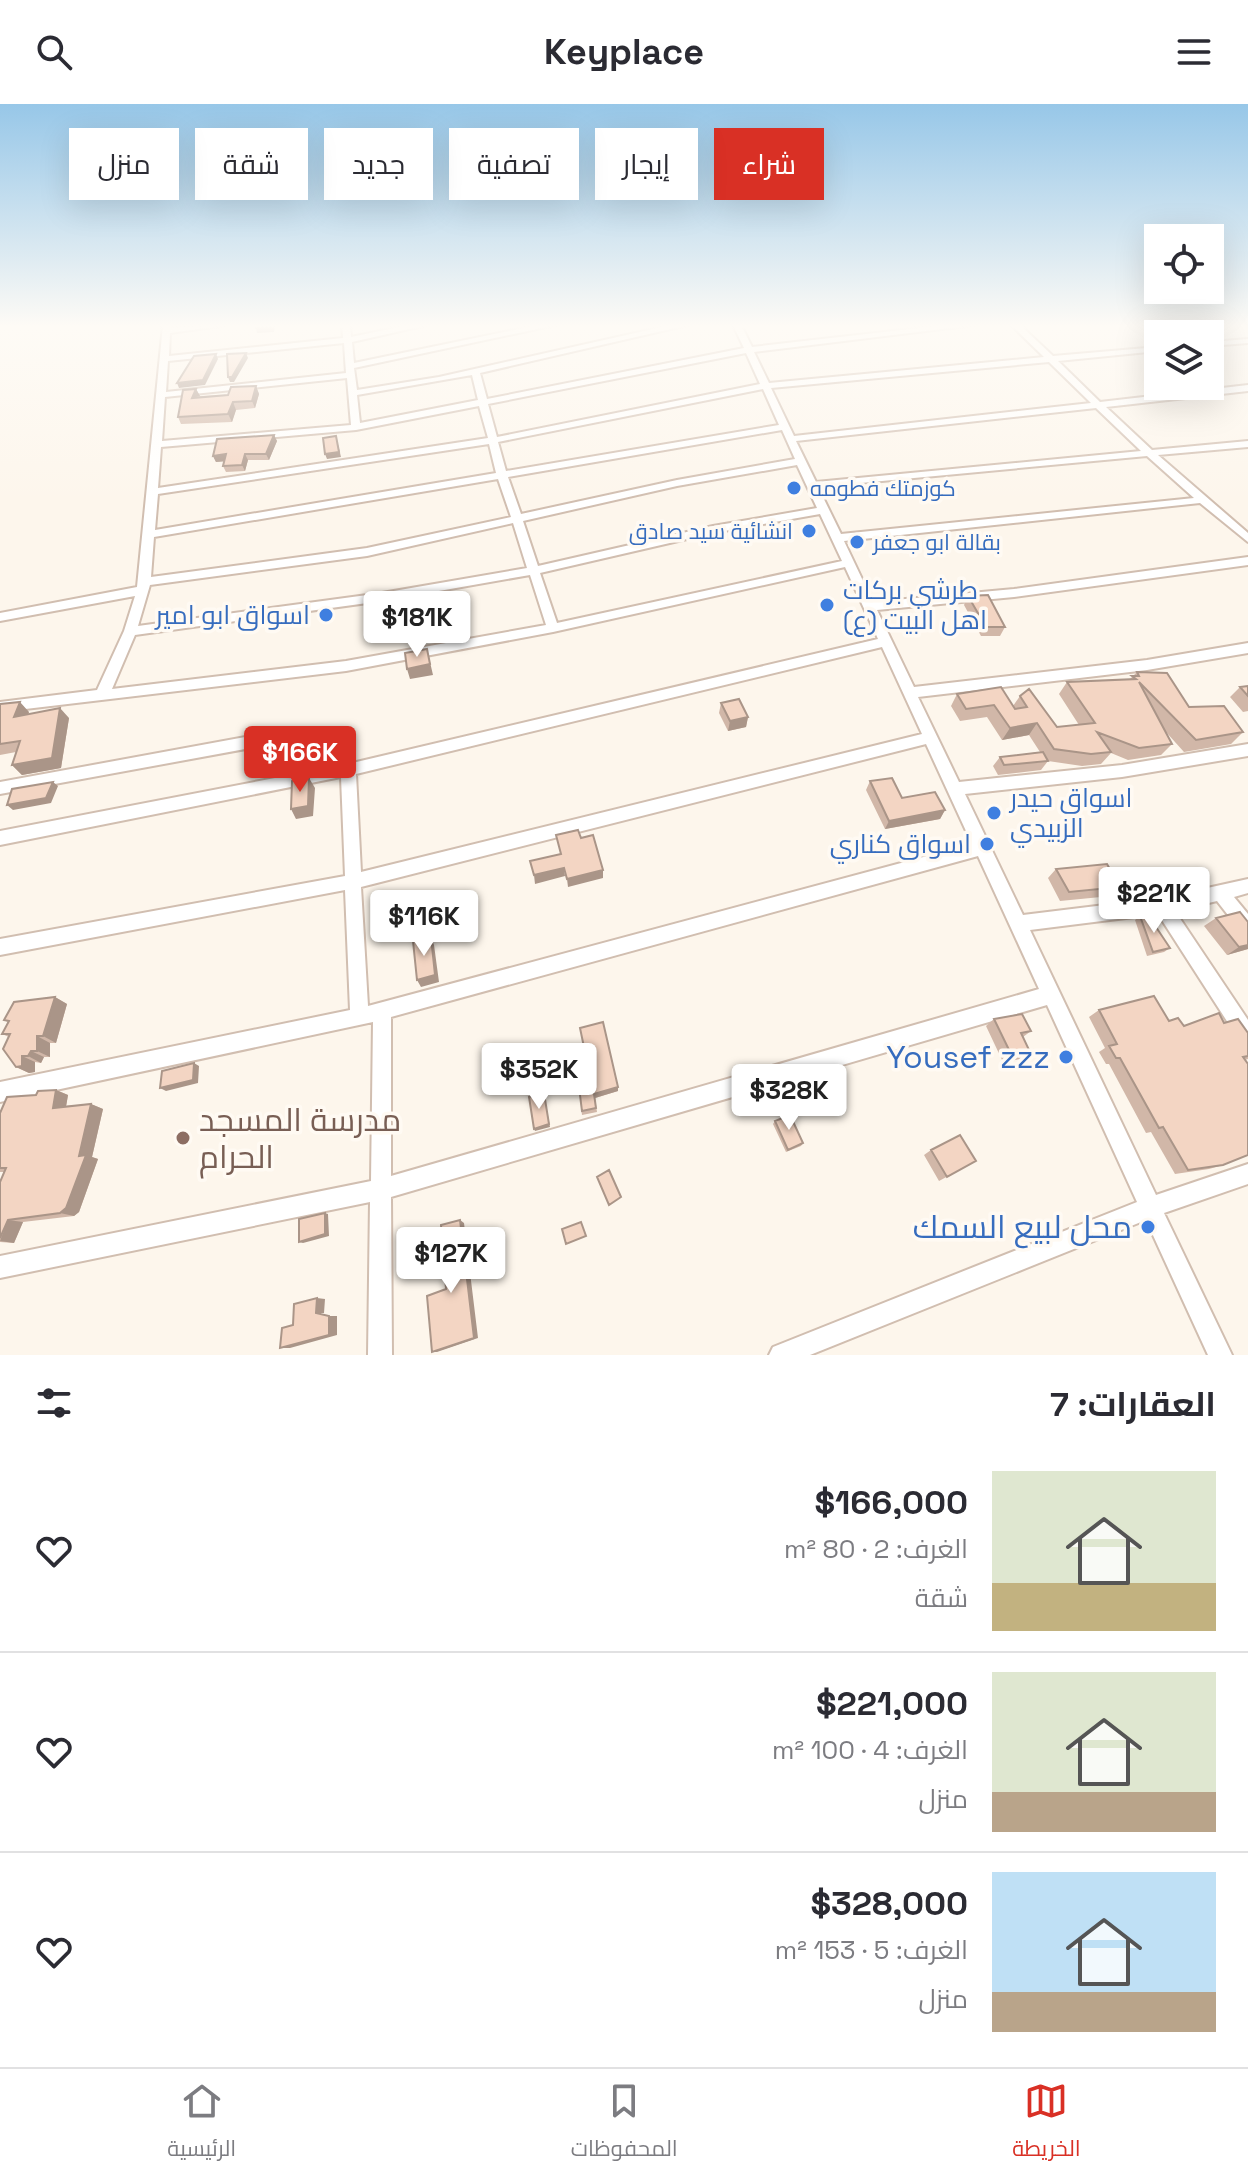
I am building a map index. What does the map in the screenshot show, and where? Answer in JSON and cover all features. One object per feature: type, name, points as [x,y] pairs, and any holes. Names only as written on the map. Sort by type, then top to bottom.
[{"type":"street","points":[[103,693],[130,631],[144,586],[162,383]]},
{"type":"street","points":[[161,395],[253,383]]},
{"type":"street","points":[[352,383],[356,427]]},
{"type":"street","points":[[353,393],[409,383]]},
{"type":"street","points":[[478,383],[502,475],[553,628]]},
{"type":"street","points":[[155,445],[356,427],[579,383]]},
{"type":"street","points":[[152,492],[494,440],[765,386],[793,383]]},
{"type":"street","points":[[1077,383],[1150,454],[1248,539]]},
{"type":"street","points":[[765,386],[1220,1355]]},
{"type":"street","points":[[147,535],[502,475],[787,433],[1248,388]]},
{"type":"street","points":[[812,485],[1248,444]]},
{"type":"street","points":[[0,617],[144,586],[367,552],[677,483],[801,461]]},
{"type":"street","points":[[837,538],[1201,500]]},
{"type":"street","points":[[130,631],[364,601],[533,571],[768,517],[823,510]]},
{"type":"street","points":[[869,607],[1014,593],[1248,561]]},
{"type":"street","points":[[0,707],[346,666],[553,628],[848,563]]},
{"type":"street","points":[[0,838],[348,770],[885,642]]},
{"type":"street","points":[[909,693],[1147,665],[1248,648]]},
{"type":"street","points":[[0,947],[351,882],[930,738]]},
{"type":"street","points":[[0,790],[262,740]]},
{"type":"street","points":[[955,789],[1122,771],[1248,750]]},
{"type":"street","points":[[348,770],[359,1017]]},
{"type":"street","points":[[0,1092],[359,1017],[982,848]]},
{"type":"street","points":[[1018,924],[1162,906],[1248,886]]},
{"type":"street","points":[[1220,892],[1248,927]]},
{"type":"street","points":[[1162,906],[1248,1036]]},
{"type":"street","points":[[0,1267],[382,1189],[1051,995]]},
{"type":"street","points":[[380,1355],[382,1011]]},
{"type":"street","points":[[781,1355],[1151,1207],[1248,1174]]},
{"type":"building","points":[[256,386],[252,401],[233,402],[228,414],[178,417],[183,390],[196,389],[192,398],[228,395],[231,387]]},
{"type":"building","points":[[274,435],[266,454],[245,454],[242,465],[223,466],[226,454],[213,456],[217,439]]},
{"type":"building","points":[[336,436],[339,452],[325,454],[323,438]]},
{"type":"building","points":[[988,595],[1005,627],[986,627],[968,596]]},
{"type":"building","points":[[427,649],[430,664],[407,669],[405,653]]},
{"type":"building","points":[[1137,672],[1167,673],[1189,707],[1224,706],[1243,732],[1196,740],[1139,682],[1172,744],[1139,748],[1097,732],[1111,752],[1091,754],[1054,749],[1037,723],[1010,728],[994,705],[966,709],[957,694],[1001,687],[1015,709],[1027,707],[1020,696],[1029,689],[1057,727],[1095,723],[1067,682],[1136,679],[1132,676],[1139,676]]},
{"type":"building","points":[[739,699],[748,717],[730,721],[721,703]]},
{"type":"building","points":[[20,702],[14,717],[60,708],[52,758],[12,765],[20,741],[0,744],[0,704]]},
{"type":"building","points":[[1043,752],[1048,761],[1004,765],[1000,757]]},
{"type":"building","points":[[309,778],[308,806],[291,809],[292,781]]},
{"type":"building","points":[[892,778],[902,798],[935,792],[945,810],[889,821],[870,781]]},
{"type":"building","points":[[53,782],[46,798],[7,805],[12,789]]},
{"type":"building","points":[[578,830],[581,838],[593,835],[603,870],[567,879],[564,868],[534,875],[530,861],[561,854],[556,835]]},
{"type":"building","points":[[1107,864],[1120,887],[1069,892],[1056,869]]},
{"type":"building","points":[[1240,912],[1248,922],[1248,945],[1239,947],[1216,918]]},
{"type":"building","points":[[1148,915],[1170,948],[1153,952],[1140,916]]},
{"type":"building","points":[[431,937],[435,975],[417,980],[413,941]]},
{"type":"building","points":[[1154,996],[1169,1021],[1178,1018],[1184,1026],[1219,1013],[1224,1023],[1238,1019],[1248,1033],[1248,1056],[1243,1057],[1248,1064],[1248,1155],[1223,1165],[1188,1170],[1163,1127],[1159,1128],[1120,1058],[1116,1058],[1109,1046],[1117,1044],[1099,1010]]},
{"type":"building","points":[[55,997],[43,1036],[37,1036],[37,1051],[22,1056],[22,1066],[16,1067],[3,1049],[10,1034],[2,1034],[9,1021],[4,1020],[14,1002]]},
{"type":"building","points":[[1022,1014],[1031,1031],[1021,1033],[1030,1052],[1012,1056],[994,1019]]},
{"type":"building","points":[[603,1022],[618,1087],[594,1094],[596,1108],[582,1111],[578,1079],[590,1076],[580,1028]]},
{"type":"building","points":[[194,1063],[193,1080],[160,1088],[162,1071]]},
{"type":"building","points":[[56,1090],[53,1108],[91,1104],[79,1156],[86,1155],[66,1208],[60,1213],[8,1220],[0,1238],[0,1182],[6,1168],[0,1168],[0,1113],[7,1097]]},
{"type":"building","points":[[544,1093],[549,1124],[534,1129],[529,1097]]},
{"type":"building","points":[[790,1115],[803,1143],[788,1150],[775,1121]]},
{"type":"building","points":[[960,1135],[976,1161],[947,1177],[931,1150]]},
{"type":"building","points":[[609,1170],[621,1197],[609,1205],[597,1177]]},
{"type":"building","points":[[325,1213],[325,1234],[299,1242],[299,1219]]},
{"type":"building","points":[[460,1220],[474,1338],[432,1352],[427,1296],[446,1289],[441,1225]]},
{"type":"building","points":[[581,1222],[586,1236],[566,1244],[562,1229]]},
{"type":"building","points":[[317,1298],[316,1313],[329,1316],[329,1335],[280,1348],[282,1328],[293,1325],[294,1304]]},
{"type":"place","name":"كوزمتك فطومه","points":[[794,488]]},
{"type":"place","name":"انشائية سيد صادق","points":[[809,531]]},
{"type":"place","name":"بقالة ابو جعفر","points":[[857,542]]},
{"type":"place","name":"طرشي بركات اهل البيت (ع)","points":[[827,605]]},
{"type":"place","name":"اسواق ابو امير","points":[[326,615]]},
{"type":"place","name":"اسواق حيدر الزبيدي","points":[[994,813]]},
{"type":"place","name":"اسواق كناري","points":[[987,844]]},
{"type":"place","name":"Yousef zzz","points":[[1066,1057]]},
{"type":"place","name":"مدرسة المسجد الحرام","points":[[183,1138]]},
{"type":"place","name":"محل لبيع السمك","points":[[1148,1227]]}]
